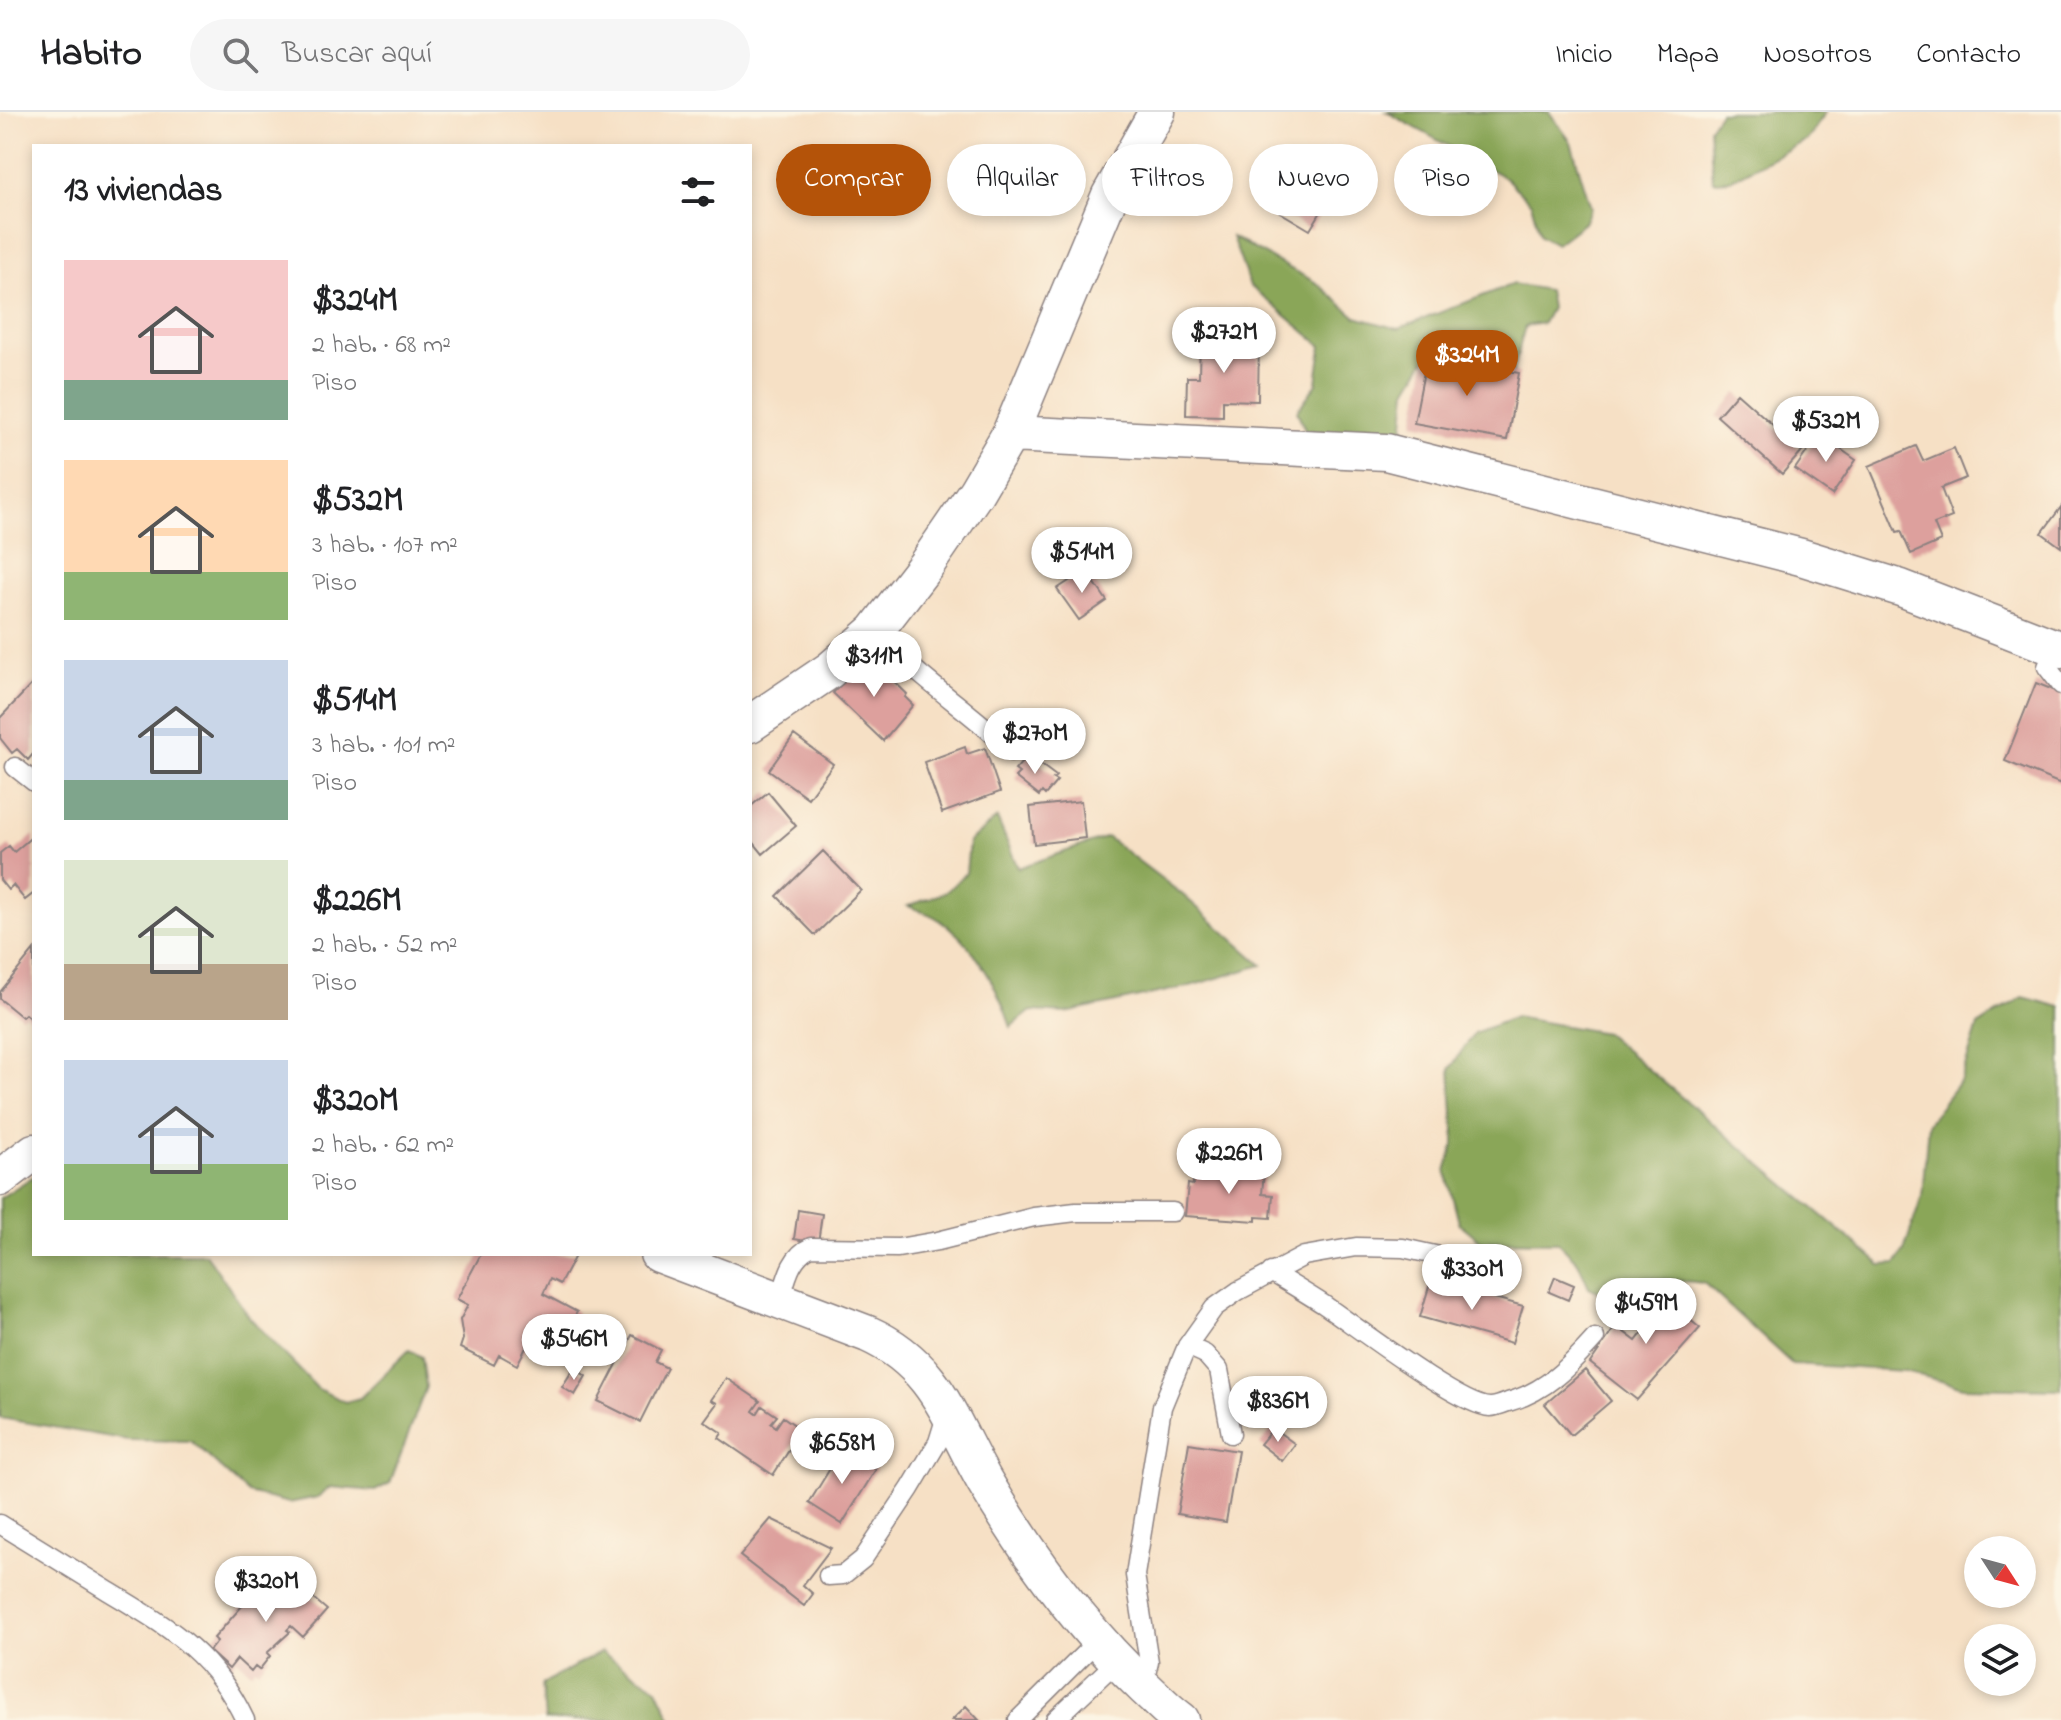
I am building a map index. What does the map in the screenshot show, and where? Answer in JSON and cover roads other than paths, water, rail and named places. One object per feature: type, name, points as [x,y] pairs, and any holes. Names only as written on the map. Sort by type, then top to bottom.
[{"type":"street","points":[[752,723],[830,670],[875,631],[976,492],[1010,434],[1110,195],[1157,112]]},
{"type":"street","points":[[1010,434],[1386,452],[1801,557],[1901,588],[2058,650]]},
{"type":"street","points":[[0,1178],[32,1154]]},
{"type":"street","points":[[663,1256],[890,1344],[907,1356],[929,1380],[985,1481],[1032,1556],[1082,1625],[1181,1720]]},
{"type":"lane","points":[[875,631],[920,675],[1013,752]]},
{"type":"lane","points":[[2058,650],[2047,667],[2061,685]]},
{"type":"lane","points":[[15,767],[32,780]]},
{"type":"lane","points":[[780,1301],[789,1271],[801,1252],[811,1247],[898,1248],[1034,1217],[1076,1212],[1173,1212]]},
{"type":"lane","points":[[1143,1686],[1149,1662],[1135,1575],[1162,1407],[1187,1346],[1214,1308],[1271,1272],[1304,1256],[1356,1247],[1403,1248],[1444,1257],[1469,1267]]},
{"type":"lane","points":[[1271,1272],[1324,1304],[1433,1379],[1471,1401],[1489,1407],[1520,1399],[1550,1383],[1595,1338]]},
{"type":"lane","points":[[1187,1346],[1205,1354],[1219,1370],[1231,1434]]},
{"type":"lane","points":[[828,1576],[843,1575],[863,1559],[938,1442],[948,1411]]},
{"type":"lane","points":[[0,1524],[178,1634],[209,1662],[233,1694],[245,1720]]},
{"type":"lane","points":[[1018,1720],[1107,1650]]},
{"type":"lane","points":[[1055,1720],[1107,1650]]}]
